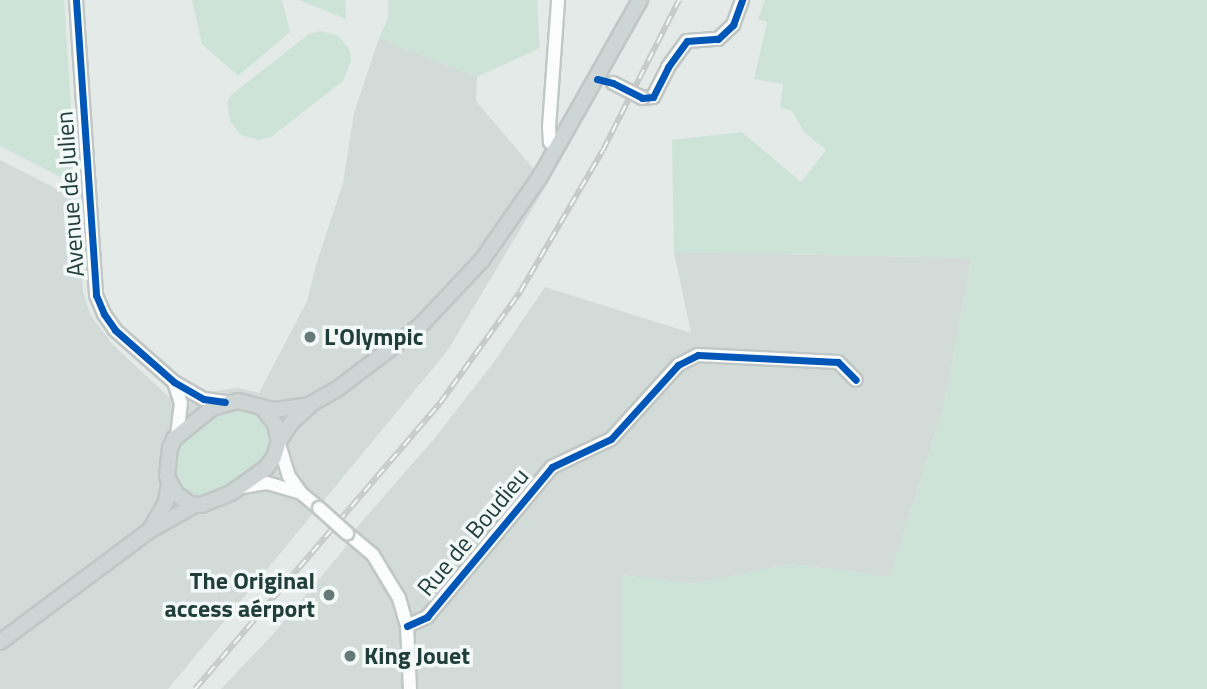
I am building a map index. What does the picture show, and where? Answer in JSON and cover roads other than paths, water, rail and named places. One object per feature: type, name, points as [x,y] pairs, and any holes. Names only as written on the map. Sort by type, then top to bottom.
[{"type":"main road","points":[[0,642],[149,531],[195,505],[222,498],[242,487],[266,468],[292,422],[312,404],[340,387],[421,325],[453,293],[512,221],[597,79],[640,0]]},
{"type":"main road","points":[[149,531],[166,502],[169,483],[167,461],[177,436],[212,408],[225,402],[238,401],[286,411],[312,404]]},
{"type":"main road","points":[[263,408],[275,424],[279,443]]},
{"type":"main road","points":[[169,483],[176,494],[195,505]]},
{"type":"street","name":"Avenue de Julien","points":[[76,0],[96,295],[115,330],[174,382],[204,399],[225,402]]},
{"type":"street","points":[[558,0],[549,127],[550,142],[558,146]]},
{"type":"street","points":[[597,79],[613,83],[642,98],[653,97],[668,67],[687,41],[718,39],[733,25],[742,0]]},
{"type":"street","name":"Rue de Boudieu","points":[[407,626],[427,617],[552,467],[611,439],[678,365],[698,355],[838,362],[856,380]]},
{"type":"street","points":[[174,382],[181,403],[177,436]]},
{"type":"street","points":[[279,443],[289,476],[301,494],[373,555],[388,575],[399,598],[407,626],[410,689]]},
{"type":"street","points":[[242,487],[267,483],[301,494]]},
{"type":"railway","points":[[195,689],[440,403],[520,292],[603,150],[679,0]]},
{"type":"place","name":"L'Olympic","points":[[310,337]]},
{"type":"place","name":"The Original access aérport","points":[[329,595]]},
{"type":"place","name":"King Jouet","points":[[350,656]]}]
